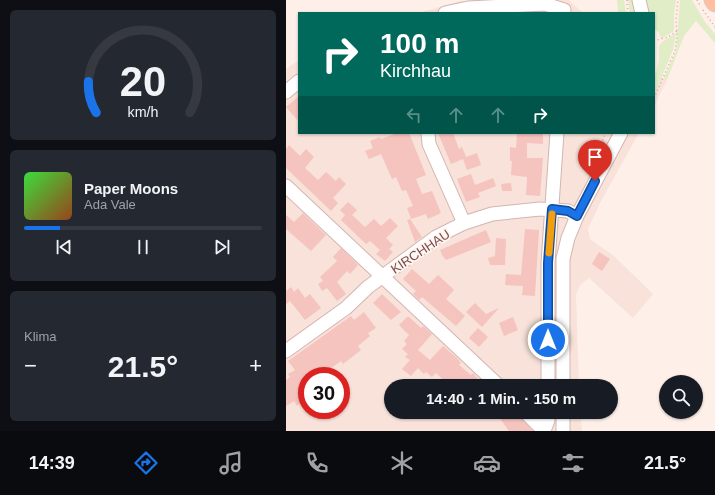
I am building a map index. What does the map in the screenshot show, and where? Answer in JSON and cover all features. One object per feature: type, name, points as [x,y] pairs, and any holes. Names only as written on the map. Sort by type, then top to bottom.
[{"type":"street","points":[[638,0],[642,12]]},
{"type":"street","points":[[450,12],[468,8],[546,4],[564,11]]},
{"type":"street","points":[[286,92],[298,82]]},
{"type":"street","points":[[428,134],[429,144],[464,223]]},
{"type":"street","points":[[548,379],[548,263],[557,134]]},
{"type":"street","points":[[563,379],[563,259],[568,238],[577,216],[620,134]]},
{"type":"street","points":[[286,186],[492,379]]},
{"type":"street","name":"KIRCHHAU","points":[[286,351],[346,308],[368,287],[436,237],[464,223],[492,214],[552,209],[568,211],[577,216]]},
{"type":"street","points":[[532,419],[544,431],[548,419]]},
{"type":"street","points":[[563,419],[563,431]]},
{"type":"path","points":[[627,0],[628,12]]},
{"type":"path","points":[[655,96],[675,51],[678,0]]},
{"type":"path","points":[[697,0],[715,27]]},
{"type":"path","points":[[655,41],[668,37],[677,31]]},
{"type":"shaded area","points":[[569,0],[582,12],[422,12],[460,1]]},
{"type":"shaded area","points":[[298,61],[298,134],[638,134],[601,201],[588,229],[590,239],[614,256],[653,294],[633,318],[589,278],[580,285],[576,295],[579,379],[384,379],[384,419],[581,419],[582,431],[286,431],[286,69]]},
{"type":"shaded area","points":[[655,73],[667,80],[655,104]]},
{"type":"green space","points":[[617,0],[624,0],[626,12],[618,12]]},
{"type":"green space","points":[[628,0],[633,0],[636,12],[630,12]]},
{"type":"green space","points":[[644,0],[676,0],[674,31],[661,39],[659,33],[655,29],[655,12],[648,12]]},
{"type":"green space","points":[[680,0],[692,0],[705,22],[715,34],[715,43],[696,21],[684,36],[667,80],[664,78],[676,51]]},
{"type":"green space","points":[[676,33],[673,50],[656,90],[655,77],[659,60],[659,46],[662,42]]},
{"type":"building","points":[[298,97],[298,121],[286,107]]},
{"type":"building","points":[[394,134],[409,134],[426,175],[416,179],[422,194],[432,191],[441,213],[428,219],[426,214],[411,219],[407,208],[413,206],[406,190],[402,191],[396,177],[392,179],[381,154],[369,159],[365,151],[373,148],[370,141],[380,137],[381,139]]},
{"type":"building","points":[[438,134],[453,134],[459,149],[462,147],[466,157],[477,153],[481,165],[467,170],[463,159],[451,164]]},
{"type":"building","points":[[517,134],[543,134],[543,144],[527,143],[527,158],[543,158],[540,196],[526,195],[527,177],[511,175],[512,161],[510,161],[510,147],[516,148]]},
{"type":"building","points":[[289,145],[300,156],[306,149],[314,157],[305,168],[318,180],[326,172],[336,181],[339,177],[346,184],[333,198],[338,203],[331,211],[286,168],[286,149]]},
{"type":"building","points":[[471,174],[475,185],[493,178],[496,186],[478,193],[480,197],[466,202],[457,179]]},
{"type":"building","points":[[511,183],[512,191],[502,191],[501,184]]},
{"type":"building","points":[[348,202],[357,210],[352,215],[365,227],[374,219],[381,226],[390,218],[398,226],[386,238],[393,245],[389,249],[393,252],[385,261],[376,254],[380,250],[370,241],[366,244],[341,220],[345,215],[340,210]]},
{"type":"building","points":[[303,213],[326,235],[311,251],[286,229],[286,215],[294,222]]},
{"type":"building","points":[[410,219],[422,237],[415,242],[407,220]]},
{"type":"building","points":[[525,229],[539,230],[535,296],[522,295],[523,286],[505,285],[506,274],[521,275]]},
{"type":"building","points":[[486,230],[491,242],[446,260],[442,255],[440,250]]},
{"type":"building","points":[[496,238],[506,239],[505,265],[490,265],[488,258],[495,256]]},
{"type":"building","points":[[341,248],[358,265],[350,274],[347,271],[337,282],[346,294],[337,301],[327,288],[322,291],[318,284],[323,281],[320,277],[337,261],[333,257]]},
{"type":"building","points":[[599,252],[610,259],[602,271],[592,264]]},
{"type":"building","points":[[412,269],[429,284],[438,275],[454,290],[446,299],[465,316],[456,326],[422,297],[419,300],[413,294],[416,291],[403,279]]},
{"type":"building","points":[[291,287],[294,292],[298,288],[305,298],[310,294],[321,308],[305,320],[290,301],[286,304],[286,291]]},
{"type":"building","points":[[382,294],[401,312],[391,320],[373,303]]},
{"type":"building","points":[[475,303],[486,314],[499,308],[482,327],[466,312]]},
{"type":"building","points":[[364,312],[376,328],[368,333],[370,336],[358,346],[361,350],[343,364],[341,361],[333,367],[298,367],[298,405],[297,406],[294,401],[286,406],[286,380],[290,377],[288,374],[295,370],[288,361],[351,316],[354,320]]},
{"type":"building","points":[[407,317],[409,317],[421,328],[423,326],[432,334],[418,350],[430,360],[443,346],[457,358],[461,363],[459,365],[471,375],[473,373],[478,379],[442,379],[436,373],[432,377],[426,372],[424,374],[418,368],[411,376],[402,369],[410,360],[405,357],[408,354],[402,349],[407,344],[404,341],[409,335],[399,325]]},
{"type":"building","points":[[513,317],[518,330],[504,336],[499,323]]},
{"type":"building","points":[[478,328],[488,337],[479,347],[469,338]]},
{"type":"building","points":[[500,419],[522,419],[533,431],[509,431]]},
{"type":"slow traffic","points":[[549,253],[552,214]]},
{"type":"route","points":[[548,340],[548,263],[552,209],[568,211],[577,216],[595,181]]}]
